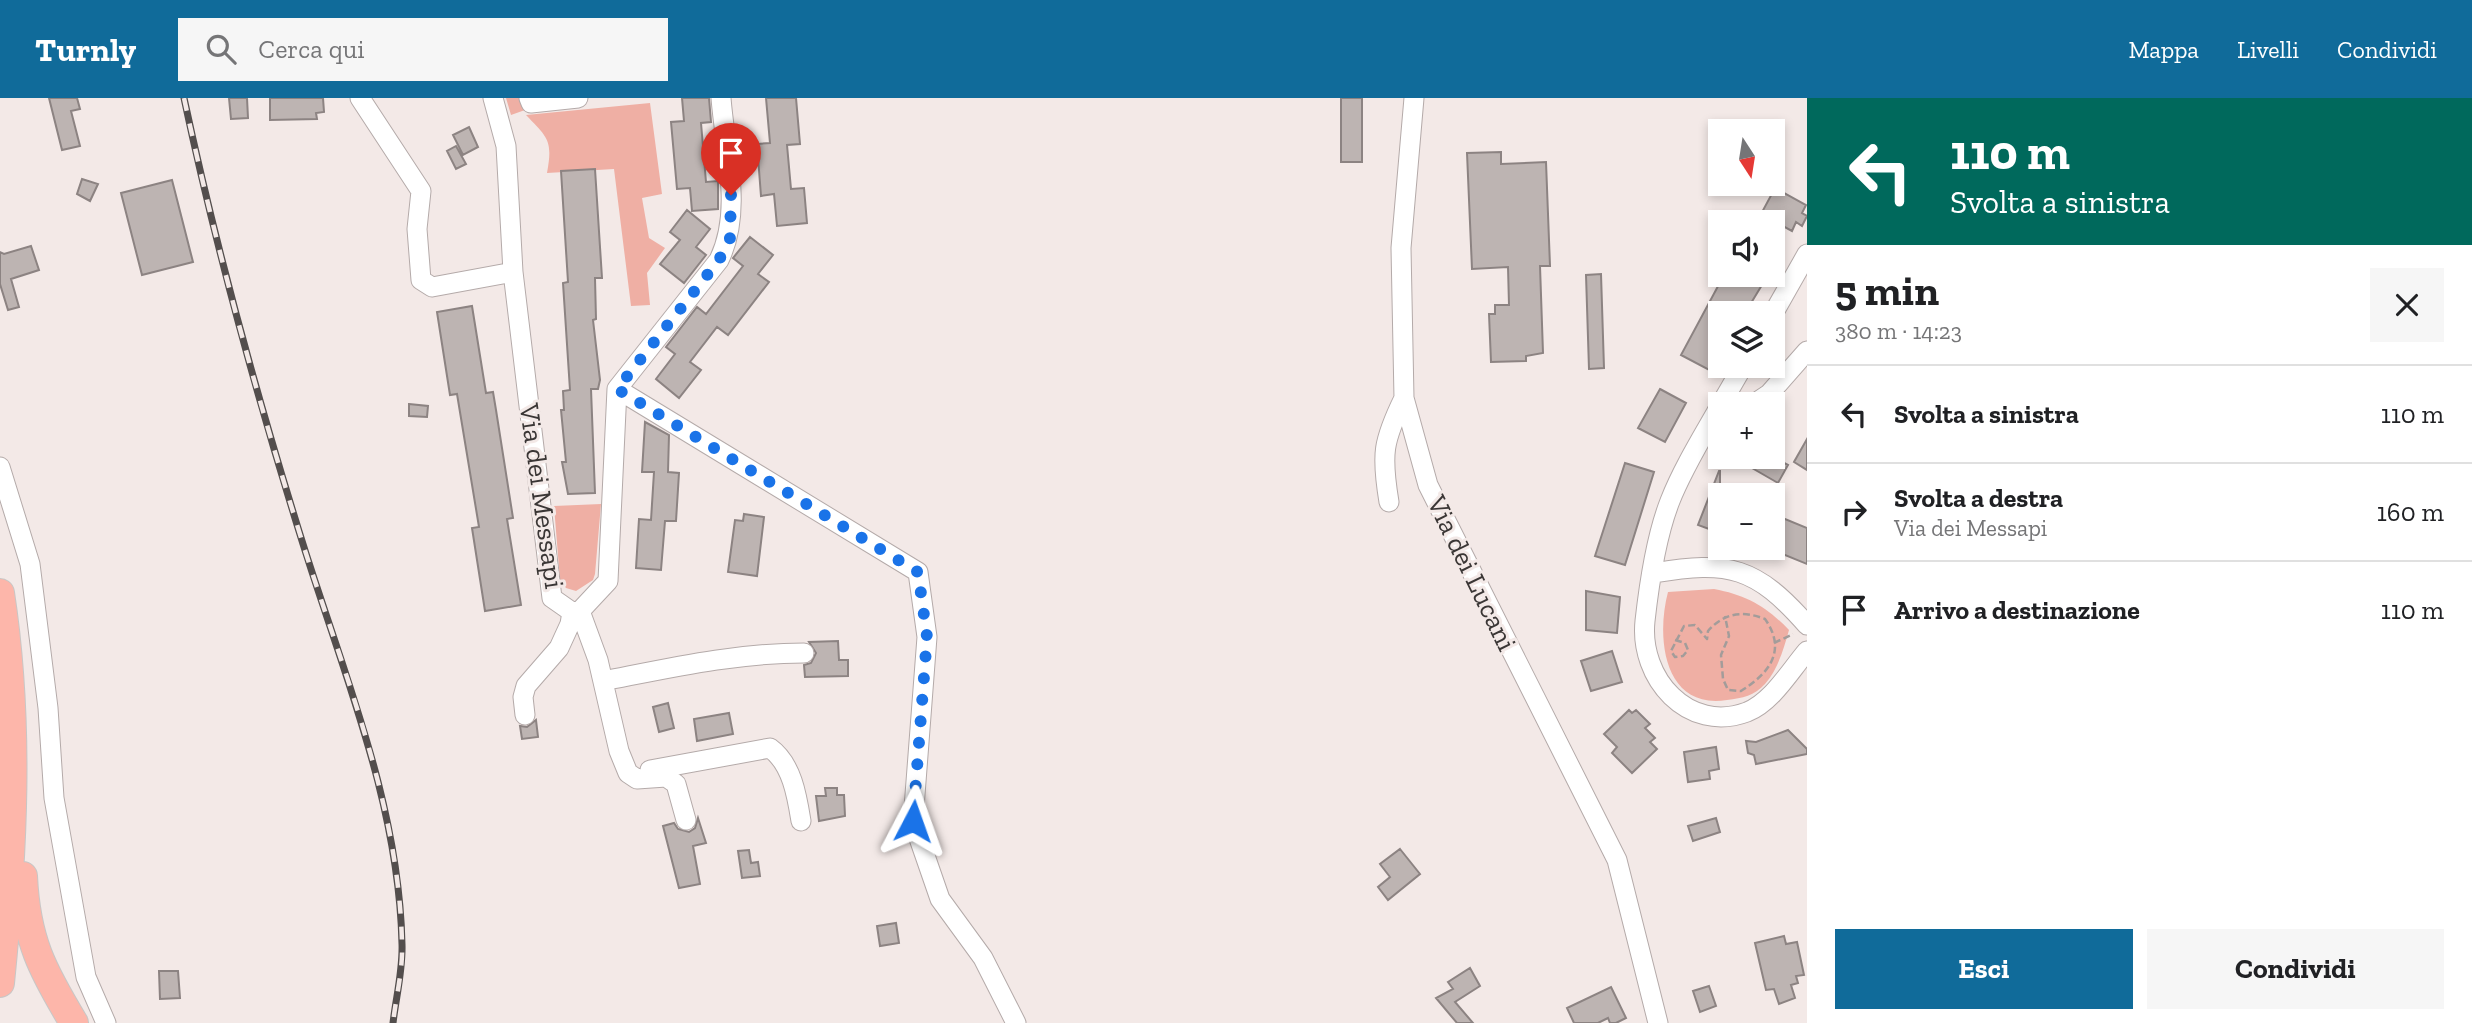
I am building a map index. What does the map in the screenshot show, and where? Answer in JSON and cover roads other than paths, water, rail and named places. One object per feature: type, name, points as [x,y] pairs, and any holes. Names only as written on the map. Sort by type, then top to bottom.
[{"type":"highway","points":[[0,593],[8,648],[14,758],[0,983]]},
{"type":"highway","points":[[8,648],[20,680],[23,716],[25,775],[21,843],[28,924],[39,962],[74,1023]]},
{"type":"street","points":[[360,98],[421,191],[417,229],[421,281],[432,287],[513,272]]},
{"type":"street","name":"Via dei Messapi","points":[[494,98],[506,146],[513,272],[552,598],[576,611],[608,581],[617,389]]},
{"type":"street","points":[[529,98],[531,103],[578,98]]},
{"type":"street","points":[[721,98],[732,214],[730,238],[719,260],[617,389],[918,572],[927,637],[913,821],[940,899],[983,958],[1016,1023]]},
{"type":"street","name":"Via dei Lucani","points":[[1414,98],[1401,248],[1404,398],[1428,485],[1617,860],[1658,1023]]},
{"type":"street","points":[[1780,301],[1807,254]]},
{"type":"street","points":[[1771,392],[1807,351]]},
{"type":"street","points":[[1389,502],[1383,466],[1386,435],[1404,398]]},
{"type":"street","points":[[1654,573],[1714,566],[1754,576],[1782,596],[1805,638],[1769,696],[1748,711],[1717,717],[1695,713],[1677,702],[1662,688],[1650,667],[1644,623],[1654,573],[1670,501],[1708,436]]},
{"type":"street","points":[[0,467],[30,564],[47,696],[54,799],[86,977],[106,1023]]},
{"type":"street","points":[[576,611],[603,681],[628,773],[637,779],[666,777],[676,785],[686,820]]},
{"type":"street","points":[[525,715],[523,697],[526,686],[559,648],[576,611]]},
{"type":"street","points":[[603,681],[697,661],[771,653],[804,653]]},
{"type":"street","points":[[628,773],[770,748],[782,760],[794,786],[801,821]]},
{"type":"railway","points":[[184,98],[254,378],[303,544],[352,691],[380,790],[399,892],[402,944],[393,1023]]}]
